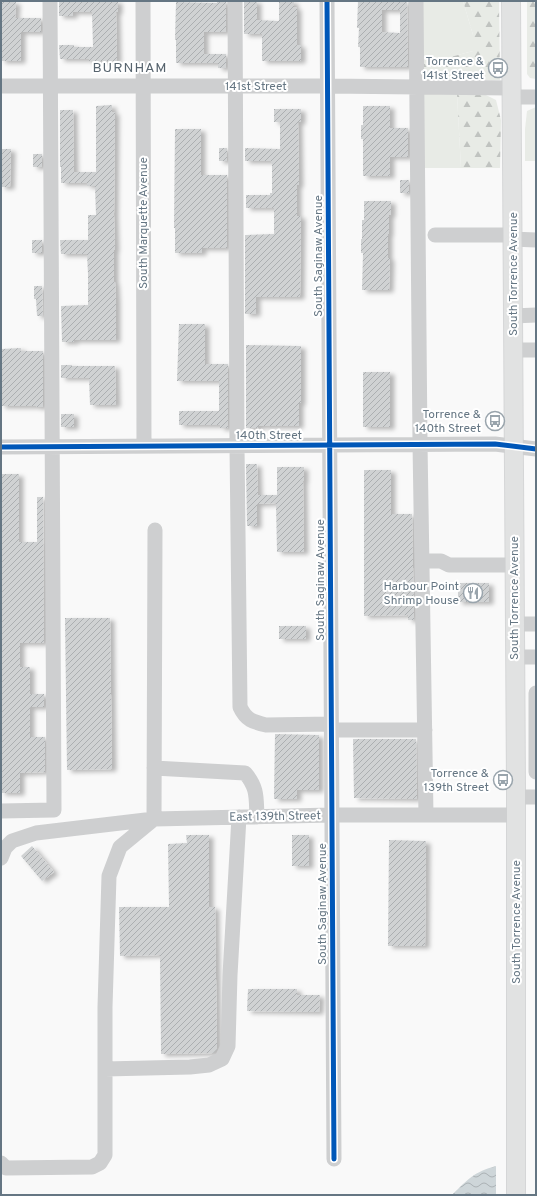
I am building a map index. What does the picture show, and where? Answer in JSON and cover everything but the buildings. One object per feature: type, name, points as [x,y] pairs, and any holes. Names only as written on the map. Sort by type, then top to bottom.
[{"type":"main road","name":"South Torrence Avenue","points":[[511,1],[516,806],[516,1195]]},
{"type":"street","points":[[1,811],[54,810],[50,1]]},
{"type":"street","name":"South Marquette Avenue","points":[[142,1],[144,446]]},
{"type":"street","points":[[235,1],[240,707],[244,715],[250,720],[266,725],[425,730]]},
{"type":"street","name":"South Saginaw Avenue","points":[[327,1],[334,1159]]},
{"type":"street","points":[[416,1],[420,444],[426,815]]},
{"type":"street","name":"141st Street","points":[[1,86],[416,86],[512,92],[536,97]]},
{"type":"street","points":[[435,235],[512,237],[536,240]]},
{"type":"street","points":[[513,316],[536,316]]},
{"type":"street","points":[[513,350],[536,350]]},
{"type":"street","name":"140th Street","points":[[1,447],[495,444],[536,449]]},
{"type":"street","points":[[1,1163],[6,1168],[92,1167],[100,1163],[105,1155],[105,1007],[110,876],[120,847],[154,819],[155,530]]},
{"type":"street","points":[[422,561],[441,561],[449,565],[514,565]]},
{"type":"street","points":[[514,624],[536,624]]},
{"type":"street","points":[[515,657],[536,657]]},
{"type":"street","points":[[536,693],[536,772]]},
{"type":"street","points":[[154,768],[245,773],[251,780],[256,791],[257,817]]},
{"type":"street","name":"East 139th Street","points":[[1,858],[5,848],[12,841],[36,833],[154,819],[332,815],[426,815],[516,806],[536,797]]},
{"type":"street","points":[[105,1069],[190,1067],[209,1065],[222,1059],[228,1046],[230,975],[239,817]]},
{"type":"green space","points":[[420,1],[463,1],[473,35],[473,51],[420,65]]},
{"type":"green space","points":[[463,1],[499,1],[500,80],[420,80],[420,65],[473,51],[473,35]]},
{"type":"green space","points":[[527,1],[536,1],[536,79],[530,78],[527,74]]},
{"type":"green space","points":[[420,93],[457,94],[461,168],[420,168]]},
{"type":"green space","points":[[457,94],[484,94],[496,100],[501,120],[500,168],[461,168]]},
{"type":"green space","points":[[536,107],[536,161],[525,161],[525,129],[527,111]]},
{"type":"water","points":[[496,1166],[536,1195],[452,1195],[472,1177],[482,1171]]},
{"type":"pier","points":[[536,1132],[536,1195],[496,1195],[496,1164]]},
{"type":"cycle path","points":[[327,1],[334,1159]]},
{"type":"cycle path","points":[[1,447],[495,444],[536,449]]},
{"type":"place","name":"Torrence & 141st Street","points":[[498,68]]},
{"type":"place","name":"Torrence & 140th Street","points":[[495,421]]},
{"type":"place","name":"Harbour Point Shrimp House","points":[[473,593]]},
{"type":"place","name":"Torrence & 139th Street","points":[[503,780]]},
{"type":"district","name":"BURNHAM","points":[[130,67]]}]
